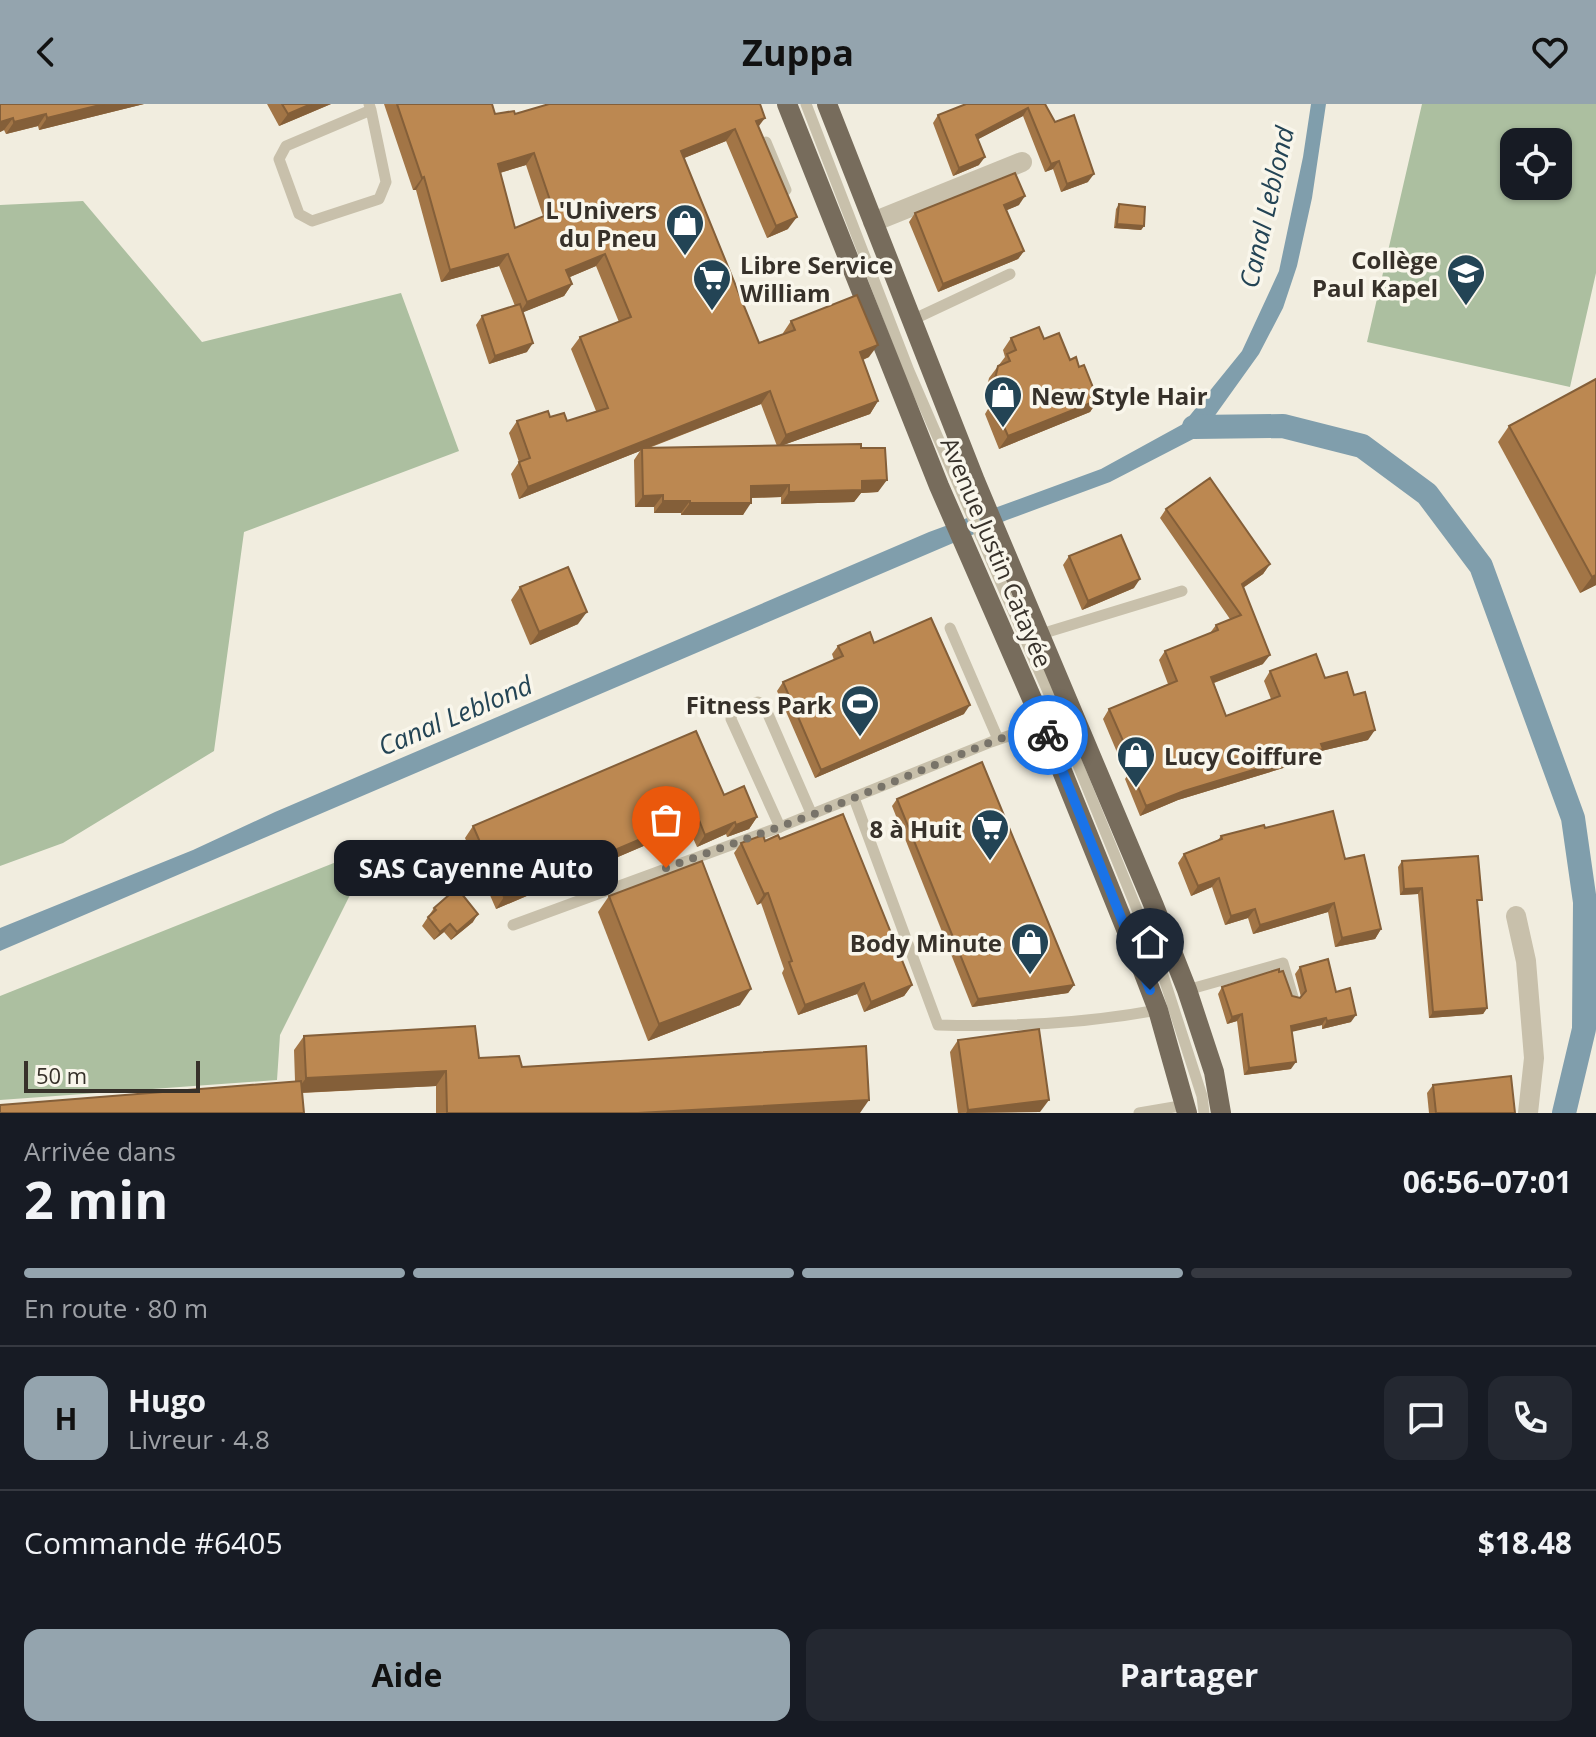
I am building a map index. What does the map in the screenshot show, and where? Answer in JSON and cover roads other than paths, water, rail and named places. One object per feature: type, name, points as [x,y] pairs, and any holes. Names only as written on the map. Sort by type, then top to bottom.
[{"type":"main road","name":"Avenue Justin Catayée","points":[[787,104],[986,552],[1043,724],[1158,1010],[1192,1110]]},
{"type":"main road","name":"Avenue Justin Catayée","points":[[827,104],[910,321],[959,487],[986,552],[1041,634],[1125,834],[1187,990],[1214,1072],[1221,1113]]},
{"type":"street","points":[[873,222],[1022,162]]},
{"type":"street","points":[[1516,916],[1526,961],[1534,1058],[1528,1113]]},
{"type":"lane","points":[[806,104],[909,371],[959,487]]},
{"type":"lane","points":[[370,107],[386,182],[379,199],[312,221],[299,214],[279,159],[286,146],[370,107]]},
{"type":"lane","points":[[766,142],[786,190]]},
{"type":"lane","points":[[910,321],[1010,274]]},
{"type":"lane","points":[[986,552],[1049,694],[1160,966],[1202,1096],[1192,1110],[1139,1113]]},
{"type":"lane","points":[[1041,634],[1182,591]]},
{"type":"lane","points":[[950,628],[998,739]]},
{"type":"lane","points":[[780,827],[731,719],[732,712],[758,702],[764,705],[812,815]]},
{"type":"lane","points":[[513,925],[812,815],[998,739],[1043,724]]},
{"type":"lane","points":[[854,798],[938,1025],[981,1026],[1158,1010]]},
{"type":"lane","points":[[1187,990],[1283,963],[1293,997]]},
{"type":"water","points":[[1311,104],[1326,104],[1312,198],[1297,266],[1283,308],[1259,354],[1201,435],[1110,482],[1007,520],[0,951],[0,928],[193,850],[929,532],[1101,469],[1183,424],[1242,351],[1279,271]]},
{"type":"waterway","points":[[1194,427],[1283,426],[1362,446],[1427,494],[1481,566],[1573,818],[1585,902],[1584,1029],[1564,1113]]},
{"type":"place","name":"L'Univers du Pneu","points":[[685,257]]},
{"type":"place","name":"Collège Paul Kapel","points":[[1466,307]]},
{"type":"place","name":"Libre Service William","points":[[712,312]]},
{"type":"place","name":"New Style Hair","points":[[1003,429]]},
{"type":"place","name":"Fitness Park","points":[[860,738]]},
{"type":"place","name":"Lucy Coiffure","points":[[1136,789]]},
{"type":"place","name":"8 à Huit","points":[[990,862]]},
{"type":"place","name":"SAS Cayenne Auto","points":[[666,868]]},
{"type":"place","name":"Body Minute","points":[[1030,976]]},
{"type":"water label","name":"Canal Leblond","points":[[1266,207]]},
{"type":"water label","name":"Canal Leblond","points":[[455,715]]}]
